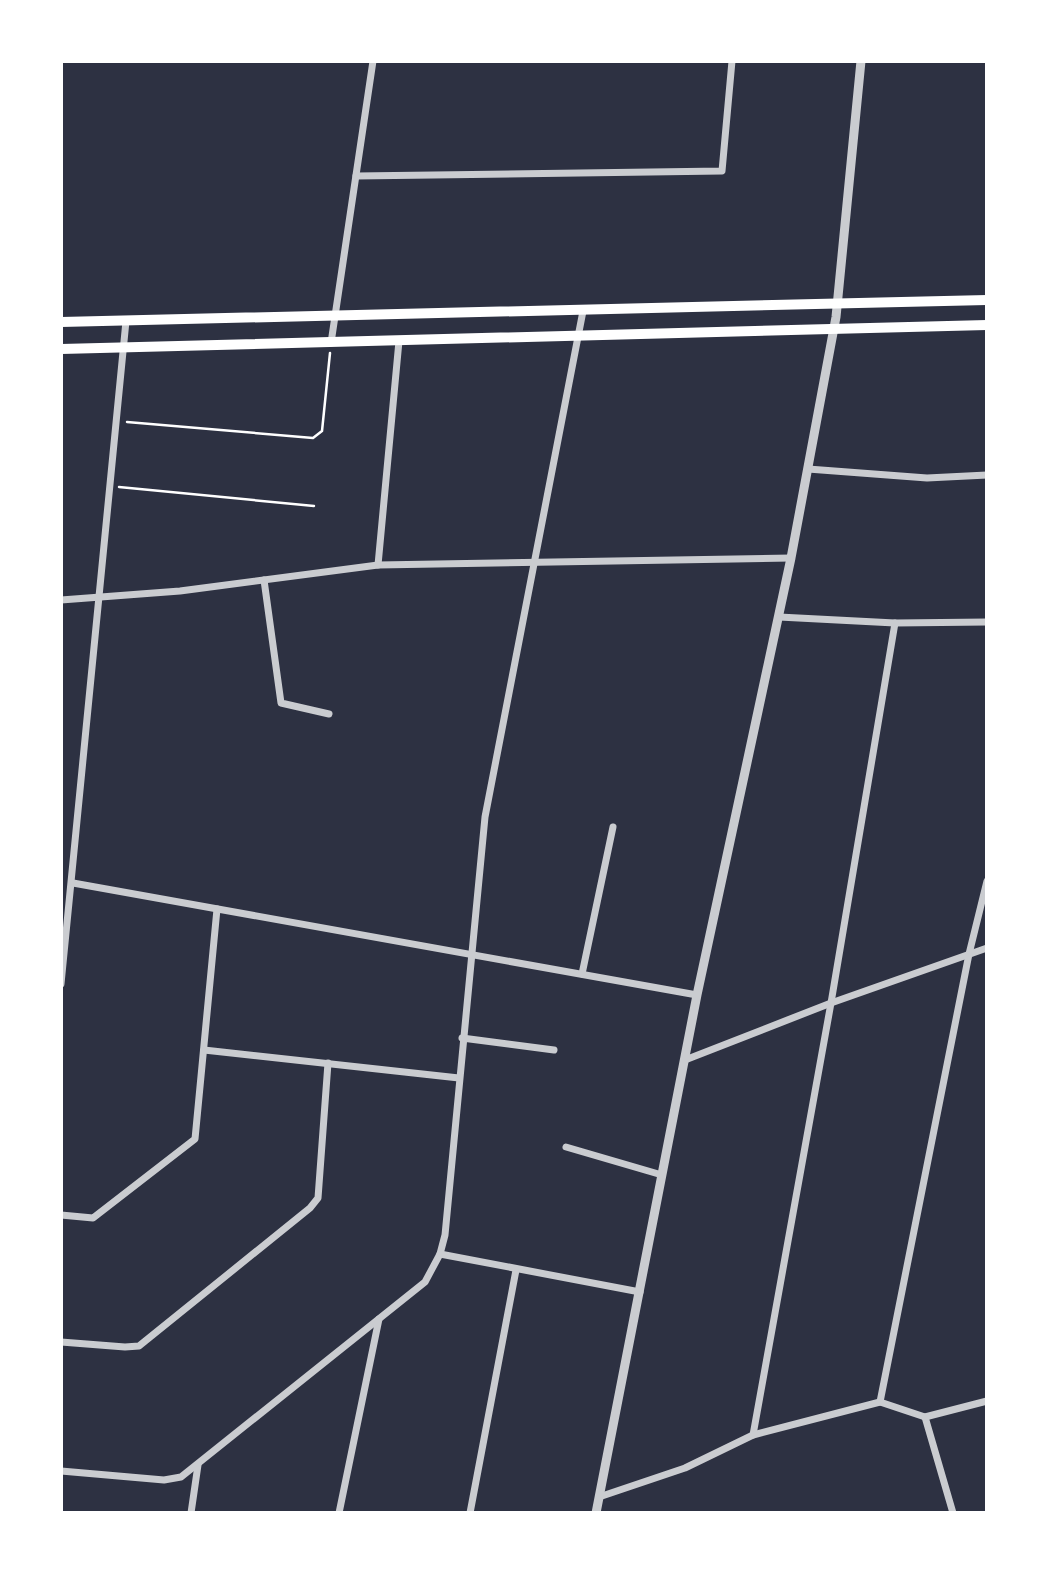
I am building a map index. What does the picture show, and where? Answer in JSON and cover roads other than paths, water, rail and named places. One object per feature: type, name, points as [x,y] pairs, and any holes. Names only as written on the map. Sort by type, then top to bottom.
[{"type":"main road","points":[[61,322],[987,300]]},
{"type":"main road","points":[[61,349],[987,325]]},
{"type":"street","points":[[331,343],[373,61]]},
{"type":"street","points":[[356,176],[722,171],[732,61]]},
{"type":"street","points":[[596,1513],[697,995],[779,617],[834,330],[861,61]]},
{"type":"street","points":[[61,1471],[164,1480],[181,1476],[425,1282],[439,1254],[445,1235],[485,817],[583,311]]},
{"type":"street","points":[[61,984],[73,883],[125,321]]},
{"type":"street","points":[[378,565],[399,341]]},
{"type":"street","points":[[808,469],[927,478],[987,475]]},
{"type":"street","points":[[61,600],[264,580],[378,565],[791,558]]},
{"type":"street","points":[[264,580],[281,703],[329,714]]},
{"type":"street","points":[[779,617],[895,622],[987,622]]},
{"type":"street","points":[[753,1435],[831,1003],[895,622]]},
{"type":"street","points":[[582,974],[613,827]]},
{"type":"street","points":[[880,1402],[969,954],[987,881]]},
{"type":"street","points":[[73,883],[697,995]]},
{"type":"street","points":[[61,1215],[93,1218],[195,1139],[217,909]]},
{"type":"street","points":[[685,1060],[831,1003],[987,948]]},
{"type":"street","points":[[462,1038],[554,1051]]},
{"type":"street","points":[[204,1050],[459,1078]]},
{"type":"street","points":[[61,1342],[139,1346],[310,1208],[318,1198],[328,1063]]},
{"type":"street","points":[[566,1147],[662,1175]]},
{"type":"street","points":[[439,1254],[640,1292]]},
{"type":"street","points":[[470,1513],[516,1270]]},
{"type":"street","points":[[339,1513],[379,1318]]},
{"type":"street","points":[[599,1497],[685,1468],[753,1435],[880,1402],[925,1417],[987,1401]]},
{"type":"street","points":[[925,1417],[953,1513]]},
{"type":"street","points":[[191,1513],[198,1464]]}]
